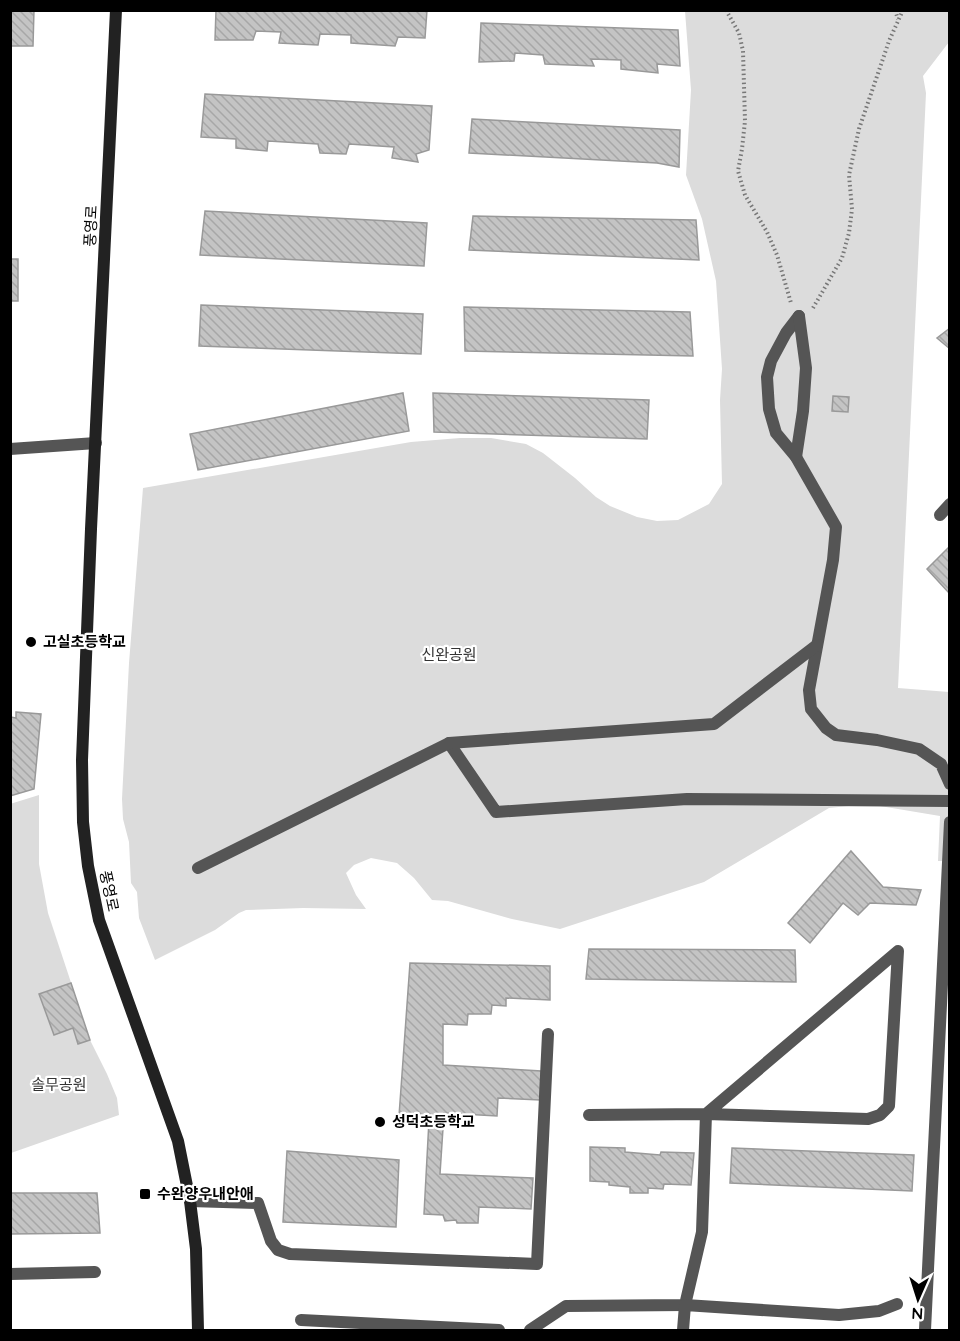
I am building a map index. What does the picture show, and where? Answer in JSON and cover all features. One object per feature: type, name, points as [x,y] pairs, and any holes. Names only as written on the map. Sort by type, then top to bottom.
[{"type":"main road","name":"풍영로","points":[[116,10],[91,529],[82,760],[83,822],[88,866],[99,920],[178,1141],[190,1201],[196,1250],[198,1330]]},
{"type":"street","points":[[796,458],[806,368],[799,316]]},
{"type":"street","points":[[799,316],[786,333],[771,361],[767,377],[768,409],[776,433],[796,458],[836,527],[833,560],[810,690],[811,709],[826,728],[836,735],[878,740],[919,749],[941,764],[950,784]]},
{"type":"street","points":[[10,449],[96,443]]},
{"type":"street","points":[[940,515],[950,504]]},
{"type":"street","points":[[198,868],[449,743],[714,724],[818,645]]},
{"type":"street","points":[[449,743],[496,812],[687,799],[950,801]]},
{"type":"street","points":[[925,1330],[950,822]]},
{"type":"street","points":[[589,1115],[706,1114],[868,1119],[880,1115],[889,1106],[898,951],[706,1114],[702,1232],[686,1305],[683,1330]]},
{"type":"street","points":[[190,1201],[258,1203],[271,1241],[278,1250],[290,1254],[537,1263],[548,1034]]},
{"type":"street","points":[[10,1274],[95,1272]]},
{"type":"street","points":[[530,1330],[566,1306],[686,1305],[839,1315],[879,1311],[897,1304]]},
{"type":"street","points":[[301,1320],[499,1330]]},
{"type":"path","points":[[726,10],[739,33],[743,51],[745,121],[738,171],[746,195],[774,248],[791,302],[799,316],[812,310],[842,258],[849,233],[852,209],[849,175],[855,148],[889,41],[903,10]]},
{"type":"path","points":[[895,10],[898,19]]},
{"type":"green space","name":"신완공원","points":[[685,11],[949,11],[949,42],[923,76],[926,93],[898,688],[949,692],[949,861],[938,861],[940,816],[868,804],[829,808],[704,882],[560,929],[512,919],[448,901],[432,900],[414,878],[397,863],[371,858],[354,865],[346,873],[356,895],[366,909],[246,910],[215,930],[155,960],[139,918],[137,892],[131,883],[129,842],[123,819],[122,799],[129,663],[143,488],[411,442],[460,438],[491,438],[526,444],[543,453],[610,506],[637,517],[657,521],[678,520],[709,504],[722,484],[720,400],[722,369],[716,281],[702,219],[686,175],[691,90]]},
{"type":"green space","name":"솔무공원","points":[[39,795],[39,864],[48,913],[90,1040],[117,1098],[119,1115],[11,1153],[10,804]]},
{"type":"building","points":[[10,10],[34,10],[33,46],[10,46]]},
{"type":"building","points":[[216,10],[427,10],[425,38],[398,37],[395,46],[351,43],[351,35],[320,34],[318,45],[279,43],[281,32],[256,31],[253,40],[215,40]]},
{"type":"building","points":[[481,23],[678,30],[680,66],[657,64],[658,73],[621,69],[621,60],[591,59],[594,66],[545,64],[543,55],[515,53],[514,61],[479,62]]},
{"type":"building","points":[[205,94],[432,106],[429,150],[416,154],[418,162],[392,158],[394,147],[349,144],[346,154],[320,153],[318,144],[268,141],[267,151],[236,148],[236,139],[201,137]]},
{"type":"building","points":[[472,119],[680,130],[679,167],[657,163],[469,153]]},
{"type":"building","points":[[205,211],[427,223],[424,266],[200,255]]},
{"type":"building","points":[[473,216],[696,220],[699,260],[469,250]]},
{"type":"building","points":[[10,254],[11,259],[18,259],[18,301],[10,301]]},
{"type":"building","points":[[201,305],[423,314],[421,354],[199,346]]},
{"type":"building","points":[[464,307],[690,312],[693,356],[465,351]]},
{"type":"building","points":[[950,328],[950,349],[937,338]]},
{"type":"building","points":[[403,393],[409,431],[198,470],[190,434]]},
{"type":"building","points":[[433,393],[649,400],[647,439],[434,432]]},
{"type":"building","points":[[833,396],[849,397],[848,412],[832,411]]},
{"type":"building","points":[[950,546],[950,592],[949,593],[927,569]]},
{"type":"building","points":[[16,712],[41,714],[34,789],[10,796],[10,719],[11,717],[16,718]]},
{"type":"building","points":[[851,851],[883,887],[921,890],[916,905],[870,903],[858,915],[843,903],[810,943],[788,923]]},
{"type":"building","points":[[589,949],[795,950],[796,982],[586,979]]},
{"type":"building","points":[[410,963],[550,966],[550,1000],[506,998],[506,1006],[492,1005],[491,1014],[468,1014],[467,1025],[443,1024],[443,1065],[541,1071],[540,1100],[498,1098],[497,1116],[444,1113],[440,1174],[533,1178],[531,1209],[479,1207],[478,1223],[445,1221],[443,1215],[424,1214],[429,1120],[399,1116]]},
{"type":"building","points":[[71,983],[90,1040],[78,1044],[73,1028],[54,1035],[39,994]]},
{"type":"building","points":[[590,1147],[625,1148],[625,1152],[660,1155],[661,1152],[694,1153],[691,1185],[664,1184],[663,1189],[648,1188],[648,1193],[630,1193],[630,1187],[609,1185],[609,1182],[590,1181]]},
{"type":"building","points":[[732,1148],[914,1155],[912,1191],[730,1183]]},
{"type":"building","points":[[287,1151],[399,1160],[396,1227],[283,1222]]},
{"type":"building","points":[[10,1193],[97,1193],[100,1233],[10,1234]]},
{"type":"place","name":"고실초등학교","points":[[31,642]]},
{"type":"place","name":"성덕초등학교","points":[[380,1122]]},
{"type":"place","name":"수완양우내안애","points":[[145,1194]]}]
